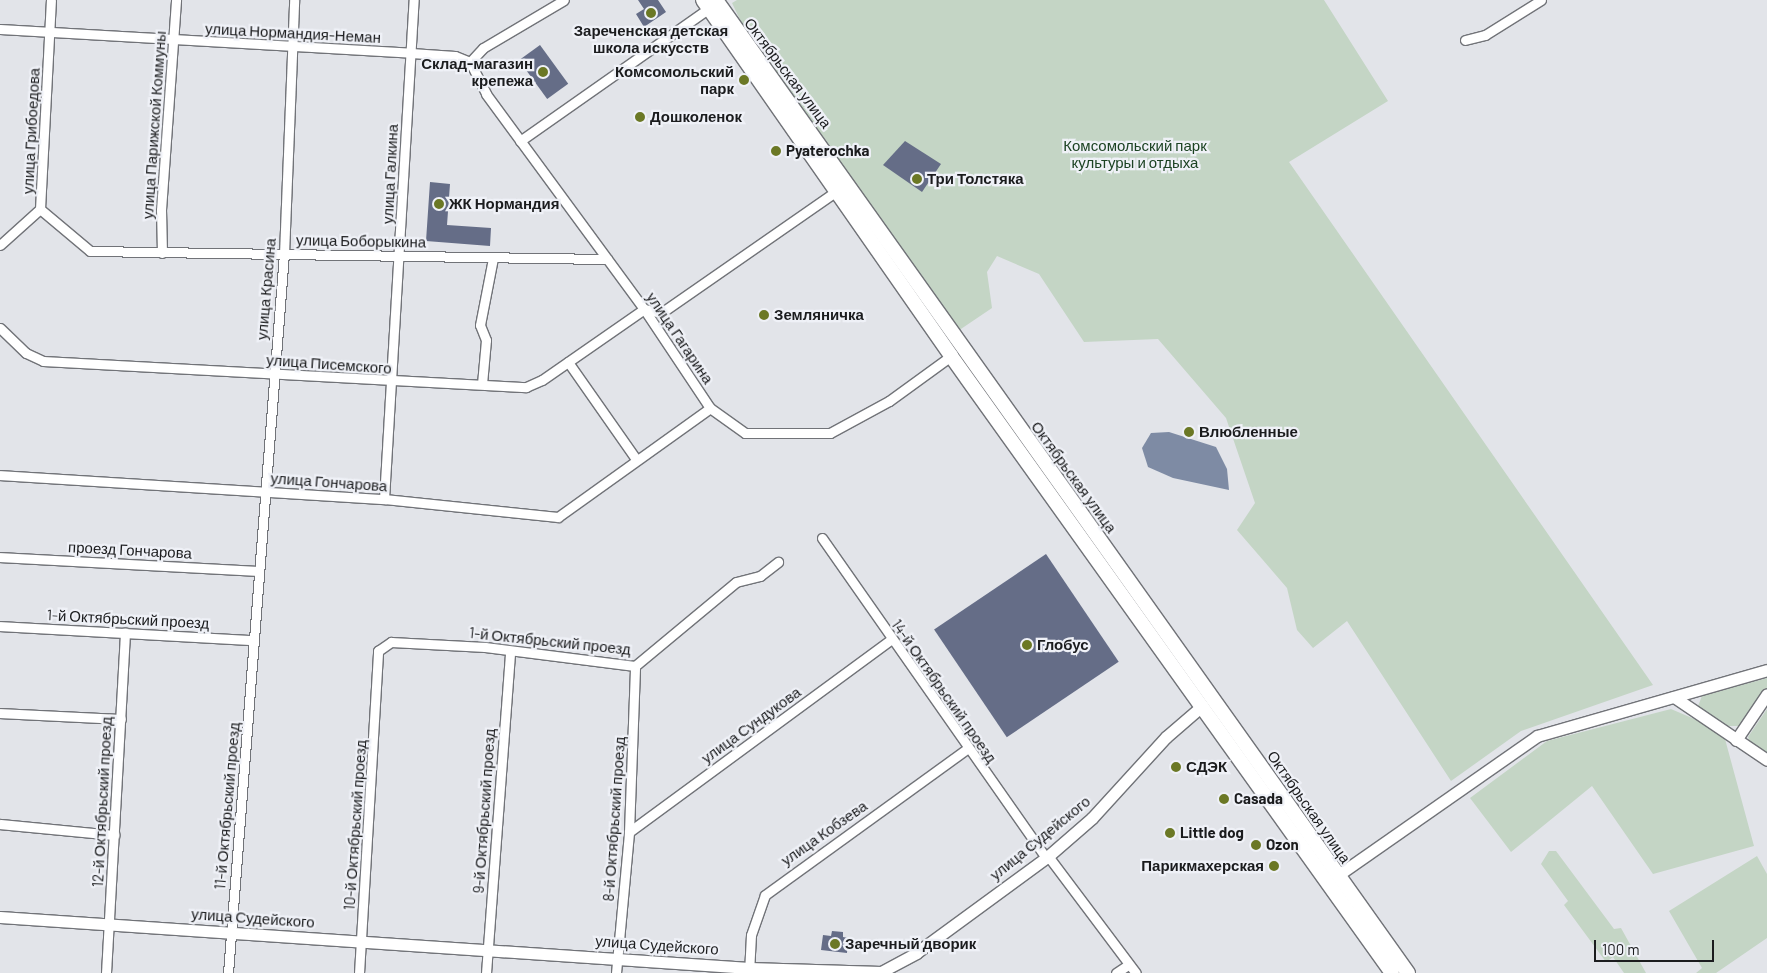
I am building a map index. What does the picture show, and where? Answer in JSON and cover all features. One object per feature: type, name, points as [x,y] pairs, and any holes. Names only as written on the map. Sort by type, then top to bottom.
[{"type":"main road","name":"Октябрьская улица","points":[[711,3],[952,356],[1207,702]]},
{"type":"main road","name":"Октябрьская улица","points":[[711,3],[1333,879],[1408,973]]},
{"type":"main road","name":"Октябрьская улица","points":[[1333,879],[1392,973]]},
{"type":"street","name":"улица Грибоедова","points":[[0,245],[40,209],[52,0]]},
{"type":"street","name":"улица Парижской Коммуны","points":[[162,253],[161,210],[176,0]]},
{"type":"street","name":"улица Красина","points":[[254,640],[272,374],[284,254],[294,0]]},
{"type":"street","name":"улица Галкина","points":[[384,499],[414,0]]},
{"type":"street","points":[[470,62],[483,48],[564,0]]},
{"type":"street","points":[[1465,40],[1485,35],[1541,0]]},
{"type":"street","points":[[520,141],[711,3]]},
{"type":"street","name":"улица Нормандия-Неман","points":[[0,29],[411,52],[455,56],[470,62]]},
{"type":"street","name":"улица Гагарина","points":[[470,62],[486,94],[644,309],[710,408],[745,433],[830,433],[889,401],[952,356]]},
{"type":"street","points":[[644,309],[661,313],[838,190]]},
{"type":"street","name":"улица Боборыкина","points":[[40,209],[90,251],[607,259]]},
{"type":"street","points":[[482,384],[486,340],[480,325],[493,258]]},
{"type":"street","name":"улица Писемского","points":[[0,328],[26,353],[43,360],[392,382],[526,387],[568,362],[644,309]]},
{"type":"street","points":[[568,362],[636,459]]},
{"type":"street","name":"улица Гончарова","points":[[0,475],[384,499],[434,507],[499,509],[558,517],[636,459],[710,408]]},
{"type":"street","name":"14-й Октябрьский проезд","points":[[822,538],[966,749],[1128,965],[1136,973]]},
{"type":"street","name":"проезд Гончарова","points":[[0,557],[259,571]]},
{"type":"street","name":"1-й Октябрьский проезд","points":[[378,650],[391,642],[510,652],[635,666],[736,582],[760,576],[778,562]]},
{"type":"street","name":"1-й Октябрьский проезд","points":[[0,626],[254,640]]},
{"type":"street","name":"12-й Октябрьский проезд","points":[[106,973],[125,633]]},
{"type":"street","name":"11-й Октябрьский проезд","points":[[228,973],[254,640]]},
{"type":"street","name":"улица Сундукова","points":[[629,832],[890,640]]},
{"type":"street","name":"10-й Октябрьский проезд","points":[[359,973],[378,650]]},
{"type":"street","name":"9-й Октябрьский проезд","points":[[486,973],[510,652]]},
{"type":"street","name":"8-й Октябрьский проезд","points":[[616,973],[629,832],[635,666]]},
{"type":"street","points":[[1333,879],[1525,742],[1767,670]]},
{"type":"street","points":[[1736,740],[1767,694]]},
{"type":"street","points":[[1674,697],[1767,760]]},
{"type":"street","name":"улица Судейского","points":[[0,917],[617,959],[749,971],[881,973],[916,953],[1047,857],[1092,818],[1166,737],[1207,702]]},
{"type":"street","points":[[0,713],[121,719]]},
{"type":"street","name":"улица Кобзева","points":[[749,971],[751,936],[765,895],[966,749]]},
{"type":"street","points":[[0,824],[114,835]]},
{"type":"street","points":[[1116,973],[1128,965]]},
{"type":"green space","name":"Комсомольский парк культуры и отдыха","points":[[737,0],[1324,0],[1388,101],[1289,162],[1653,685],[1521,731],[1451,781],[1347,621],[1313,648],[1297,630],[1287,588],[1237,530],[1255,503],[1226,418],[1158,339],[1084,342],[1039,274],[997,256],[987,272],[992,308],[952,335],[827,142],[746,32],[732,3]]},
{"type":"green space","points":[[1767,678],[1767,689],[1739,726],[1726,726],[1698,706],[1702,696]]},
{"type":"green space","points":[[1671,709],[1699,721],[1725,739],[1754,846],[1653,874],[1592,786],[1511,852],[1470,798],[1547,741]]},
{"type":"green space","points":[[1767,709],[1767,753],[1750,743],[1748,737]]},
{"type":"green space","points":[[1549,851],[1556,851],[1614,929],[1621,928],[1646,973],[1624,973],[1613,957],[1606,962],[1564,905],[1568,901],[1541,864]]},
{"type":"green space","points":[[1757,856],[1767,874],[1767,938],[1716,973],[1696,973],[1702,968],[1669,911]]},
{"type":"water","points":[[1169,432],[1216,447],[1227,469],[1229,490],[1173,478],[1148,467],[1142,448],[1151,433]]},
{"type":"building","name":"Зареченская детская школа искусств","points":[[638,0],[658,0],[666,12],[644,27],[636,14],[644,9]]},
{"type":"building","name":"Склад-магазин крепежа","points":[[540,45],[568,84],[547,99],[519,60]]},
{"type":"building","name":"Три Толстяка","points":[[905,141],[941,164],[922,192],[883,165]]},
{"type":"building","name":"ЖК Нормандия","points":[[430,182],[450,184],[447,225],[491,228],[490,246],[426,241]]},
{"type":"building","name":"Глобус","points":[[1046,554],[1119,662],[1007,737],[934,629]]},
{"type":"building","name":"Заречный дворик","points":[[832,931],[843,932],[843,937],[848,938],[847,953],[821,950],[823,935],[831,936]]},
{"type":"place","name":"Зареченская детская школа искусств","points":[[651,13]]},
{"type":"place","name":"Склад-магазин крепежа","points":[[543,72]]},
{"type":"place","name":"Комсомольский парк","points":[[744,80]]},
{"type":"place","name":"Дошколенок","points":[[640,117]]},
{"type":"place","name":"Pyaterochka","points":[[776,151]]},
{"type":"place","name":"Три Толстяка","points":[[917,179]]},
{"type":"place","name":"ЖК Нормандия","points":[[439,204]]},
{"type":"place","name":"Земляничка","points":[[764,315]]},
{"type":"place","name":"Влюбленные","points":[[1189,432]]},
{"type":"place","name":"Глобус","points":[[1027,645]]},
{"type":"place","name":"СДЭК","points":[[1176,767]]},
{"type":"place","name":"Casada","points":[[1224,799]]},
{"type":"place","name":"Little dog","points":[[1170,833]]},
{"type":"place","name":"Ozon","points":[[1256,845]]},
{"type":"place","name":"Парикмахерская","points":[[1274,866]]},
{"type":"place","name":"Заречный дворик","points":[[835,944]]}]
